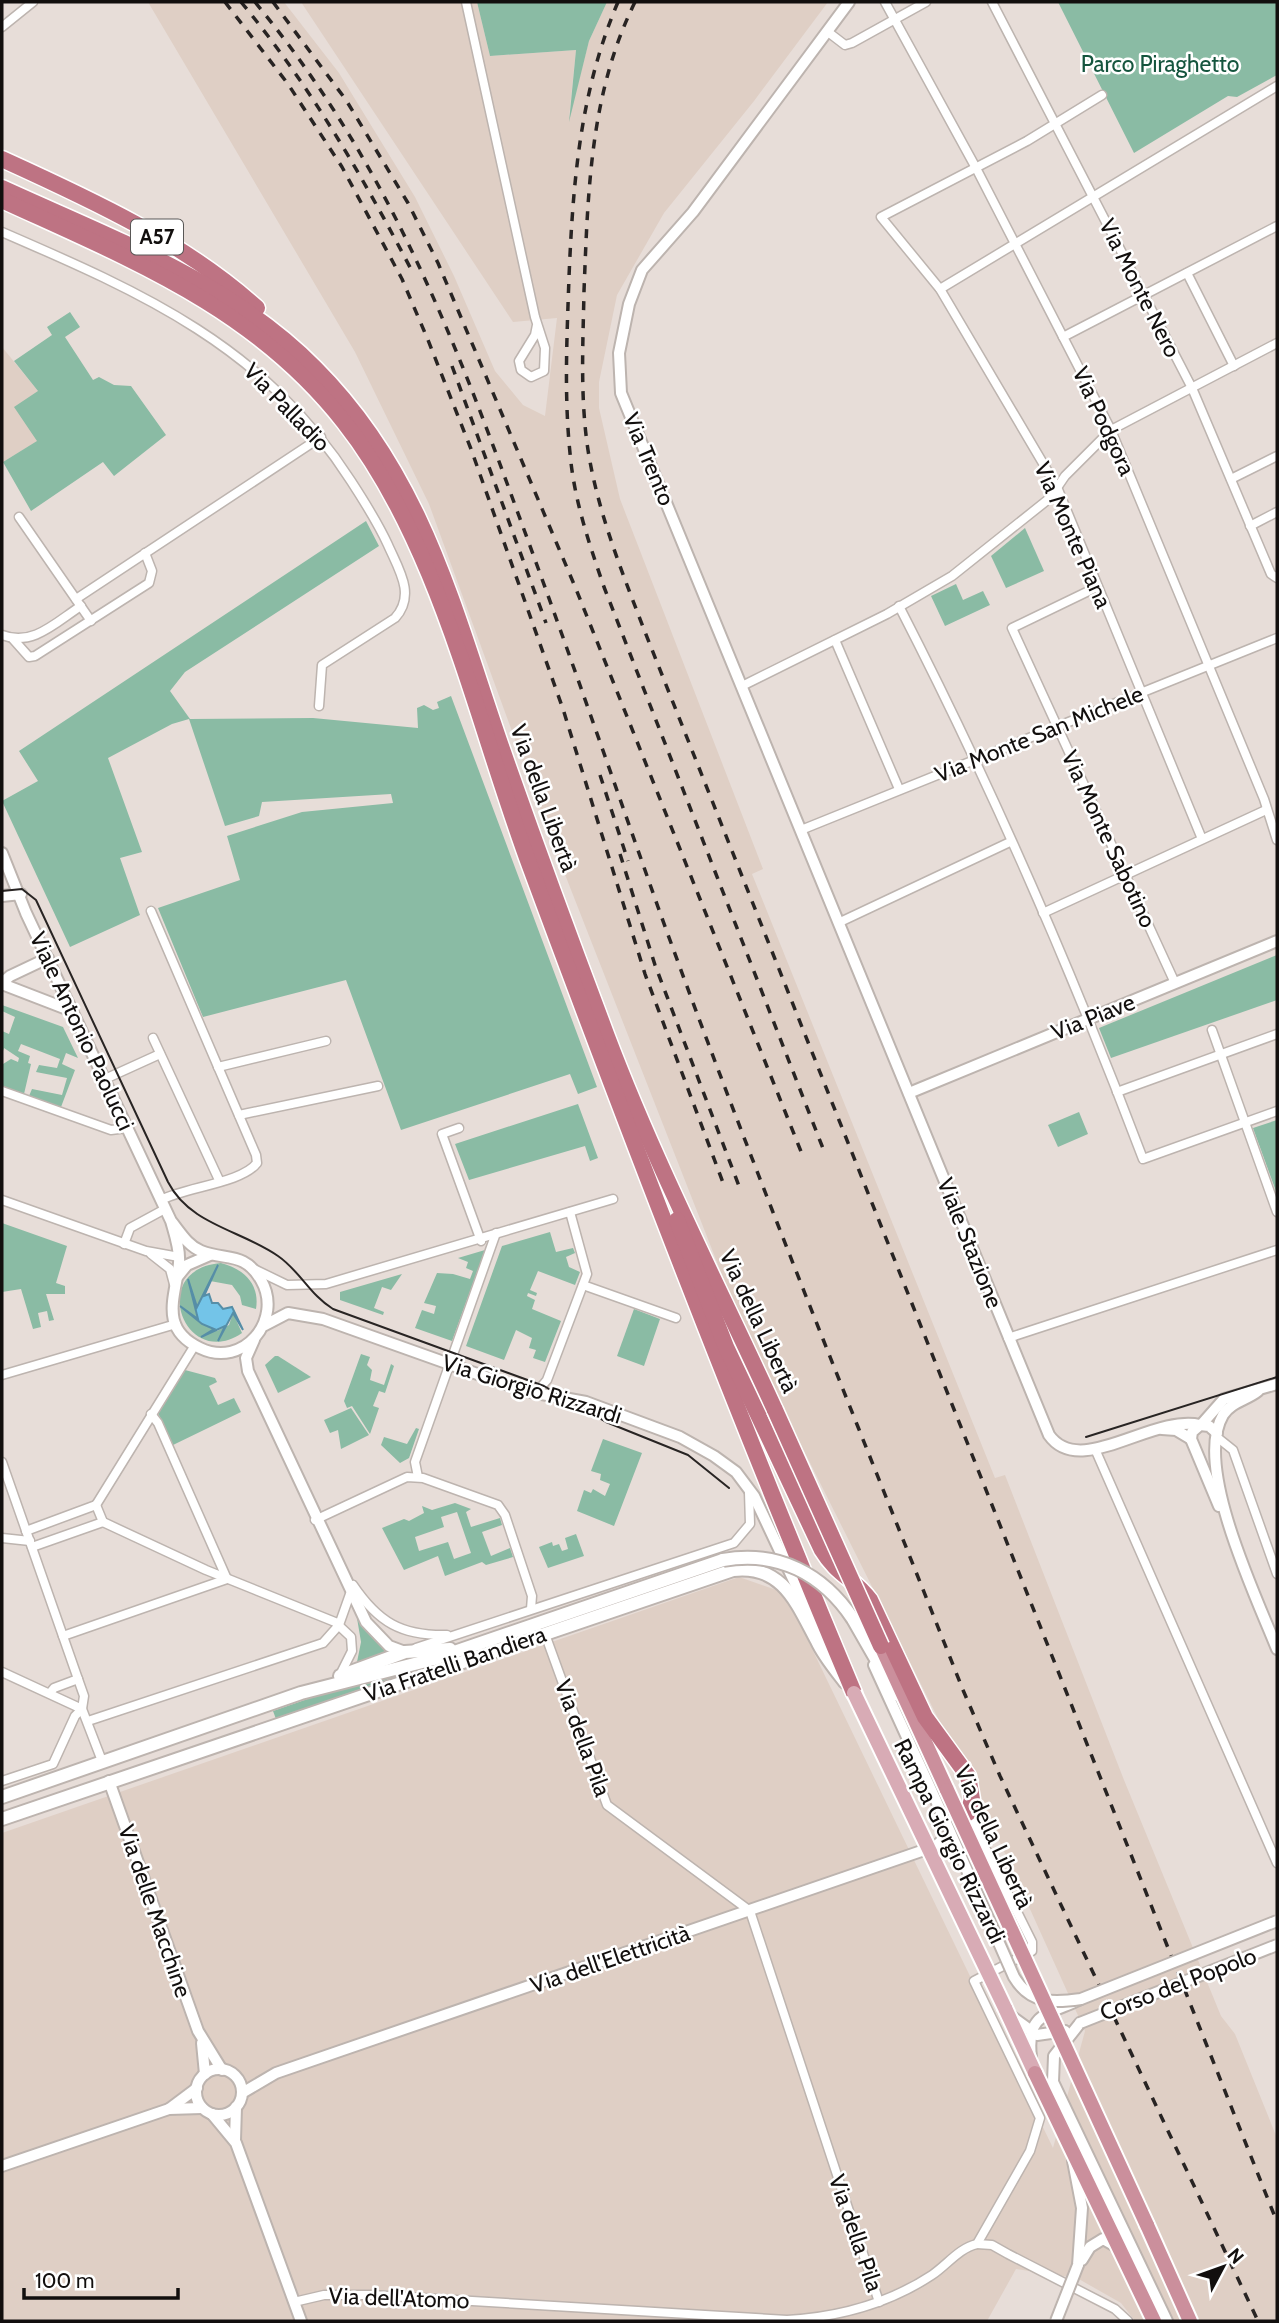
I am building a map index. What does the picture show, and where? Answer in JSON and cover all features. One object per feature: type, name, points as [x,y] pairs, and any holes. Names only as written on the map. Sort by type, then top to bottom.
[{"type":"highway","name":"A57","points":[[2,159],[102,206],[163,241],[239,293],[267,317],[292,346]]},
{"type":"highway","points":[[2,188],[183,270],[253,315],[292,346]]},
{"type":"highway","name":"Via della Libertà","points":[[2,201],[180,283],[237,318],[309,381],[344,421],[382,474],[408,522],[424,562],[501,790],[698,1314],[854,1693]]},
{"type":"highway","name":"Via della Libertà","points":[[292,346],[317,369],[352,410],[392,466],[417,511],[620,1071],[1190,2321]]},
{"type":"highway","points":[[620,1071],[726,1347],[822,1550],[838,1573],[858,1587],[870,1600],[925,1717],[968,1776],[972,1788],[968,1813]]},
{"type":"highway","name":"Rampa Giorgio Rizzardi","points":[[1035,2073],[1069,2149],[1154,2321]]},
{"type":"main road","name":"Via Fratelli Bandiera","points":[[2,1797],[301,1693],[433,1660],[681,1573],[738,1558],[778,1561],[806,1572],[834,1594],[853,1619],[947,1790]]},
{"type":"main road","name":"Via Fratelli Bandiera","points":[[2,1819],[718,1574],[741,1569],[771,1575],[787,1587],[824,1654],[854,1693]]},
{"type":"main road","name":"Via Fratelli Bandiera","points":[[301,1693],[338,1676],[405,1652],[461,1648]]},
{"type":"main road","name":"Rampa Giorgio Rizzardi","points":[[854,1693],[1035,2073]]},
{"type":"main road","points":[[102,1761],[109,1781]]},
{"type":"street","points":[[2,27],[33,2]]},
{"type":"street","points":[[466,2],[546,363],[542,373],[531,377],[521,370],[519,361],[535,335],[536,321]]},
{"type":"street","name":"Via Trento","points":[[838,923],[621,393],[619,353],[629,304],[642,270],[693,212],[849,2]]},
{"type":"street","name":"Via Podgora","points":[[885,2],[976,168],[1111,430],[1204,668],[1264,799],[1265,810],[1277,840]]},
{"type":"street","points":[[828,32],[845,45],[926,2]]},
{"type":"street","name":"Via Monte Nero","points":[[992,2],[1192,388],[1274,576]]},
{"type":"street","points":[[940,289],[1275,87],[1277,99]]},
{"type":"street","points":[[976,168],[1055,125],[1102,95]]},
{"type":"street","name":"Via Monte Piana","points":[[976,168],[881,217],[940,289],[1057,487],[1202,839]]},
{"type":"street","points":[[1063,337],[1277,226]]},
{"type":"street","name":"Via Palladio","points":[[2,232],[98,274],[193,323],[265,378],[321,437],[384,536],[407,594],[402,611],[395,618],[322,666],[319,706]]},
{"type":"street","points":[[1187,273],[1234,366]]},
{"type":"street","points":[[742,686],[900,606],[957,572],[1050,498],[1082,457],[1111,430],[1277,343]]},
{"type":"street","points":[[2,635],[13,639],[34,637],[145,553],[321,437]]},
{"type":"street","points":[[1231,479],[1277,456]]},
{"type":"street","points":[[1250,526],[1277,512]]},
{"type":"street","points":[[19,517],[91,621]]},
{"type":"street","points":[[13,639],[29,657],[35,656],[91,621],[149,583],[152,571],[145,553]]},
{"type":"street","name":"Via Monte Sabotino","points":[[1097,587],[1012,628],[1175,983]]},
{"type":"street","points":[[900,606],[1043,913],[1089,1018],[1143,1159],[1277,1111]]},
{"type":"street","name":"Via Monte San Michele","points":[[801,830],[899,789],[974,764],[1056,727],[1277,638]]},
{"type":"street","points":[[835,640],[899,789]]},
{"type":"street","points":[[1043,913],[1265,810]]},
{"type":"street","points":[[838,923],[1010,842]]},
{"type":"street","name":"Viale Antonio Paolucci","points":[[2,853],[72,1011],[171,1221]]},
{"type":"street","points":[[2,895],[21,894]]},
{"type":"street","points":[[124,1244],[130,1228],[163,1205],[219,1180],[248,1172],[257,1163],[151,911]]},
{"type":"street","name":"Viale Stazione","points":[[838,923],[1008,1338],[1054,1442],[1072,1452],[1095,1449]]},
{"type":"street","name":"Via Piave","points":[[909,1093],[1277,942]]},
{"type":"street","points":[[48,958],[10,976],[2,983],[72,1011]]},
{"type":"street","points":[[1212,1030],[1277,1212]]},
{"type":"street","points":[[1117,1092],[1277,1034]]},
{"type":"street","points":[[153,1038],[219,1180]]},
{"type":"street","points":[[218,1067],[326,1041]]},
{"type":"street","points":[[105,1079],[160,1054]]},
{"type":"street","points":[[239,1115],[378,1086]]},
{"type":"street","points":[[2,1091],[111,1130],[127,1128]]},
{"type":"street","points":[[459,1128],[442,1134],[481,1241]]},
{"type":"street","points":[[2,1200],[153,1252],[179,1257],[236,1257],[287,1285],[326,1284],[481,1241],[496,1233],[613,1199]]},
{"type":"street","points":[[535,1394],[547,1380],[587,1275],[570,1212]]},
{"type":"street","points":[[153,1252],[167,1251],[172,1245],[171,1221]]},
{"type":"street","points":[[171,1221],[194,1248],[216,1255]]},
{"type":"street","points":[[171,1221],[179,1257],[171,1305],[176,1324],[195,1345],[221,1353],[234,1351],[254,1339]]},
{"type":"street","points":[[418,1477],[415,1462],[496,1233]]},
{"type":"street","points":[[1008,1338],[1277,1250]]},
{"type":"street","points":[[153,1252],[170,1269],[175,1282]]},
{"type":"street","points":[[175,1282],[191,1262],[216,1255]]},
{"type":"street","points":[[251,1267],[267,1293],[268,1309],[265,1325],[254,1339],[246,1358],[246,1367],[350,1594],[376,1635],[405,1652]]},
{"type":"street","points":[[583,1285],[676,1318]]},
{"type":"street","name":"Via Giorgio Rizzardi","points":[[265,1325],[285,1314],[300,1314],[535,1394],[586,1402],[687,1441],[727,1465],[747,1485],[825,1646],[854,1693]]},
{"type":"street","points":[[2,1374],[176,1324]]},
{"type":"street","points":[[26,1531],[96,1505],[195,1345]]},
{"type":"street","points":[[1234,1537],[1200,1468],[1192,1443],[1192,1432],[1224,1399],[1277,1384]]},
{"type":"street","points":[[1258,1391],[1227,1411],[1217,1439],[1214,1472],[1234,1537],[1277,1649]]},
{"type":"street","points":[[151,1414],[227,1579]]},
{"type":"street","points":[[1277,1574],[1233,1450],[1217,1439],[1212,1427],[1179,1422],[1095,1449],[1277,1863]]},
{"type":"street","points":[[1153,1430],[1176,1430],[1205,1452],[1217,1439]]},
{"type":"street","points":[[2,1462],[84,1696],[82,1709],[102,1761]]},
{"type":"street","points":[[315,1520],[407,1477],[418,1477],[494,1503],[502,1510],[532,1596],[531,1609]]},
{"type":"street","points":[[741,1569],[742,1555],[734,1543],[747,1531],[751,1520],[747,1485]]},
{"type":"street","points":[[96,1505],[103,1522],[227,1579],[339,1625],[351,1637],[352,1651],[338,1676]]},
{"type":"street","points":[[2,1538],[42,1544],[103,1522]]},
{"type":"street","points":[[37,1527],[42,1544]]},
{"type":"street","name":"Via Fratelli Bandiera","points":[[405,1652],[734,1543]]},
{"type":"street","points":[[335,1563],[378,1616],[406,1631],[453,1635]]},
{"type":"street","points":[[63,1636],[227,1579]]},
{"type":"street","points":[[88,1721],[323,1643],[339,1625],[350,1594]]},
{"type":"street","points":[[853,1619],[1020,1987],[1042,2001],[1082,1999]]},
{"type":"street","name":"Via della Pila","points":[[545,1634],[607,1805],[750,1911],[879,2302],[924,2280],[965,2249],[977,2244],[1030,2151],[1040,2118],[974,1981],[1032,1951],[1032,1942],[968,1813]]},
{"type":"street","points":[[881,1646],[943,1816]]},
{"type":"street","points":[[2,1672],[82,1709]]},
{"type":"street","points":[[50,1693],[54,1688],[78,1679]]},
{"type":"street","points":[[2,1781],[53,1764],[75,1716],[82,1709]]},
{"type":"street","name":"Via delle Macchine","points":[[109,1781],[201,2040],[205,2074]]},
{"type":"street","name":"Via dell'Elettricità","points":[[242,2094],[276,2073],[936,1846],[961,1826],[968,1813]]},
{"type":"street","name":"Corso del Popolo","points":[[1082,1999],[1277,1921]]},
{"type":"street","name":"Corso del Popolo","points":[[1080,2023],[1277,1945]]},
{"type":"street","points":[[1030,2032],[1041,2017],[1082,1999]]},
{"type":"street","name":"Rampa Giorgio Rizzardi","points":[[1005,2008],[1019,2025],[1030,2032],[1035,2073]]},
{"type":"street","points":[[1030,2032],[1055,2034],[1080,2023]]},
{"type":"street","points":[[1080,2023],[1054,2056],[1052,2082],[1167,2321]]},
{"type":"street","name":"Via delle Macchine","points":[[201,2040],[222,2070]]},
{"type":"street","points":[[2,2166],[169,2109],[197,2088],[205,2074],[222,2070],[237,2078],[242,2094],[236,2107],[235,2140],[300,2321]]},
{"type":"street","points":[[197,2088],[197,2099],[235,2140]]},
{"type":"street","points":[[169,2109],[226,2114],[236,2107]]},
{"type":"street","points":[[1069,2149],[1082,2208],[1078,2266]]},
{"type":"street","points":[[1056,2321],[1078,2266],[1096,2241],[1103,2239],[1117,2247]]},
{"type":"street","points":[[977,2244],[992,2245],[1115,2309],[1127,2321]]},
{"type":"street","name":"Via dell'Atomo","points":[[294,2302],[324,2295],[371,2295],[787,2320],[841,2315],[879,2302]]},
{"type":"shaded area","points":[[148,2],[284,2],[339,73],[415,197],[454,276],[495,371],[523,405],[545,416],[557,318],[513,322],[301,2],[477,2],[490,56],[576,50],[569,118],[589,41],[607,2],[828,2],[754,101],[664,213],[617,295],[599,382],[599,408],[620,499],[763,869],[752,874],[995,1478],[1005,1475],[1124,1780],[1221,2016],[1235,2034],[1277,2138],[1277,2321],[1135,2321],[1121,2303],[1077,2278],[1016,2269],[987,2321],[2,2321],[2,1833],[739,1577],[785,1593],[1053,2148],[1085,2031],[998,1838],[770,1383],[724,1280],[555,849],[429,504],[355,352]]},
{"type":"shaded area","points":[[2,347],[38,391],[38,441],[3,462]]},
{"type":"green space","points":[[477,2],[607,2],[589,41],[569,122],[576,50],[490,56]]},
{"type":"green space","name":"Parco Piraghetto","points":[[1058,2],[1277,2],[1277,75],[1237,97],[1228,96],[1134,153]]},
{"type":"green space","points":[[70,312],[80,327],[65,337],[93,380],[99,377],[114,385],[131,386],[166,435],[114,476],[103,462],[31,511],[3,462],[37,441],[14,407],[38,391],[14,361],[52,335],[47,327]]},
{"type":"green space","points":[[366,521],[379,546],[185,672],[170,691],[190,719],[313,718],[418,728],[417,708],[424,705],[433,710],[439,708],[437,702],[451,696],[597,1087],[578,1094],[570,1074],[401,1130],[346,980],[203,1017],[158,908],[240,880],[227,836],[302,812],[393,803],[391,794],[262,802],[259,816],[225,826],[189,719],[172,724],[108,758],[142,852],[120,858],[140,915],[70,947],[2,801],[38,781],[19,751]]},
{"type":"green space","points":[[1025,528],[1044,571],[1006,588],[991,556]]},
{"type":"green space","points":[[956,584],[963,600],[983,591],[990,605],[945,626],[931,596]]},
{"type":"green space","points":[[1277,955],[1277,1000],[1111,1058],[1099,1028]]},
{"type":"green space","points":[[2,1005],[63,1027],[78,1058],[66,1053],[62,1064],[75,1070],[61,1107],[29,1096],[32,1089],[62,1095],[67,1078],[36,1072],[39,1065],[57,1068],[60,1059],[21,1044],[18,1051],[30,1056],[28,1063],[31,1064],[24,1094],[2,1086],[3,1064],[11,1059],[18,1062],[19,1058],[4,1048],[2,1054],[2,1031],[9,1034],[15,1017],[2,1011]]},
{"type":"green space","points":[[578,1104],[598,1158],[590,1161],[585,1146],[469,1180],[455,1144]]},
{"type":"green space","points":[[1079,1112],[1088,1134],[1058,1147],[1048,1125]]},
{"type":"green space","points":[[1277,1120],[1277,1194],[1253,1128]]},
{"type":"green space","points":[[2,1223],[67,1246],[56,1283],[65,1286],[65,1294],[46,1294],[54,1320],[49,1321],[47,1311],[38,1313],[41,1327],[33,1329],[21,1289],[2,1292]]},
{"type":"green space","points":[[550,1232],[556,1252],[573,1248],[575,1253],[566,1257],[569,1267],[580,1272],[575,1285],[538,1271],[530,1290],[537,1293],[536,1296],[528,1293],[527,1296],[535,1300],[532,1309],[561,1321],[545,1362],[533,1358],[536,1350],[529,1348],[532,1338],[516,1330],[504,1360],[466,1346],[502,1246]]},
{"type":"green space","points":[[485,1250],[452,1341],[415,1328],[422,1310],[434,1314],[436,1306],[424,1303],[437,1273],[470,1279],[473,1271],[466,1268],[468,1262],[458,1258]]},
{"type":"green space","points":[[221,1263],[237,1269],[249,1279],[257,1300],[256,1309],[242,1305],[240,1296],[232,1285],[210,1281],[195,1310],[200,1323],[217,1331],[229,1325],[233,1313],[242,1333],[222,1341],[204,1339],[191,1330],[182,1315],[180,1298],[185,1282],[198,1269]]},
{"type":"green space","points":[[402,1274],[391,1290],[382,1287],[374,1308],[384,1312],[383,1315],[340,1300],[340,1292]]},
{"type":"green space","points":[[634,1309],[660,1319],[644,1366],[617,1356]]},
{"type":"green space","points":[[361,1354],[370,1357],[367,1365],[372,1370],[370,1380],[384,1385],[391,1364],[394,1366],[385,1393],[379,1391],[373,1406],[379,1408],[370,1434],[352,1406],[347,1408],[344,1401]]},
{"type":"green space","points":[[275,1356],[311,1377],[278,1393],[265,1365]]},
{"type":"green space","points":[[185,1370],[215,1378],[217,1382],[209,1386],[218,1405],[234,1398],[241,1412],[173,1445],[158,1413]]},
{"type":"green space","points":[[351,1408],[369,1435],[341,1449],[338,1430],[330,1433],[324,1420]]},
{"type":"green space","points":[[416,1428],[419,1429],[409,1458],[400,1463],[381,1445],[384,1437],[407,1444]]},
{"type":"green space","points":[[603,1439],[642,1453],[614,1526],[577,1511],[584,1490],[591,1493],[593,1489],[605,1496],[610,1484],[600,1480],[601,1474],[591,1471]]},
{"type":"green space","points":[[455,1503],[471,1509],[466,1512],[471,1527],[500,1518],[502,1525],[482,1532],[491,1556],[510,1548],[513,1557],[486,1565],[482,1562],[445,1576],[438,1556],[404,1570],[382,1528],[404,1519],[409,1521],[424,1513],[422,1506],[432,1510]],"holes":[[[457,1512],[471,1553],[454,1559],[448,1542],[419,1551],[415,1537],[444,1527],[441,1517]]]},
{"type":"green space","points":[[576,1534],[584,1556],[548,1568],[539,1547],[552,1542],[553,1546],[559,1544],[562,1551],[568,1549],[565,1538]]},
{"type":"green space","points":[[356,1612],[370,1635],[388,1652],[357,1662],[361,1642]]},
{"type":"green space","points":[[437,1662],[276,1719],[273,1711],[342,1687]]},
{"type":"water","points":[[218,1265],[204,1296],[209,1294],[212,1303],[218,1303],[223,1309],[232,1307],[243,1330],[233,1313],[218,1341],[225,1326],[201,1337],[214,1329],[202,1324],[180,1306],[198,1319],[188,1279],[197,1307]]},
{"type":"tram line","points":[[2,891],[22,889],[36,900],[168,1182],[189,1208],[278,1256],[333,1309],[544,1386],[606,1422],[688,1455],[729,1488]]},
{"type":"tram line","points":[[1086,1437],[1277,1377]]},
{"type":"railway","points":[[225,2],[288,84],[342,167],[402,279],[428,340],[471,449],[563,709],[645,974],[725,1188]]},
{"type":"railway","points":[[241,2],[313,99],[375,202],[413,273]]},
{"type":"railway","points":[[255,2],[301,62],[341,122],[410,247],[439,312],[493,446],[731,1104],[963,1690],[1000,1776],[1258,2321]]},
{"type":"railway","points":[[273,2],[346,100],[408,203],[438,263],[576,589],[804,1159]]},
{"type":"railway","points":[[618,2],[595,69],[576,172],[567,343],[568,431],[575,488],[604,587],[824,1151]]},
{"type":"railway","points":[[635,2],[620,36],[600,107],[587,216],[584,410],[592,473],[604,519],[645,632],[1277,2222]]},
{"type":"railway","points":[[452,366],[546,623]]},
{"type":"railway","points":[[600,775],[628,861]]},
{"type":"railway","points":[[620,854],[655,965],[739,1186]]}]
